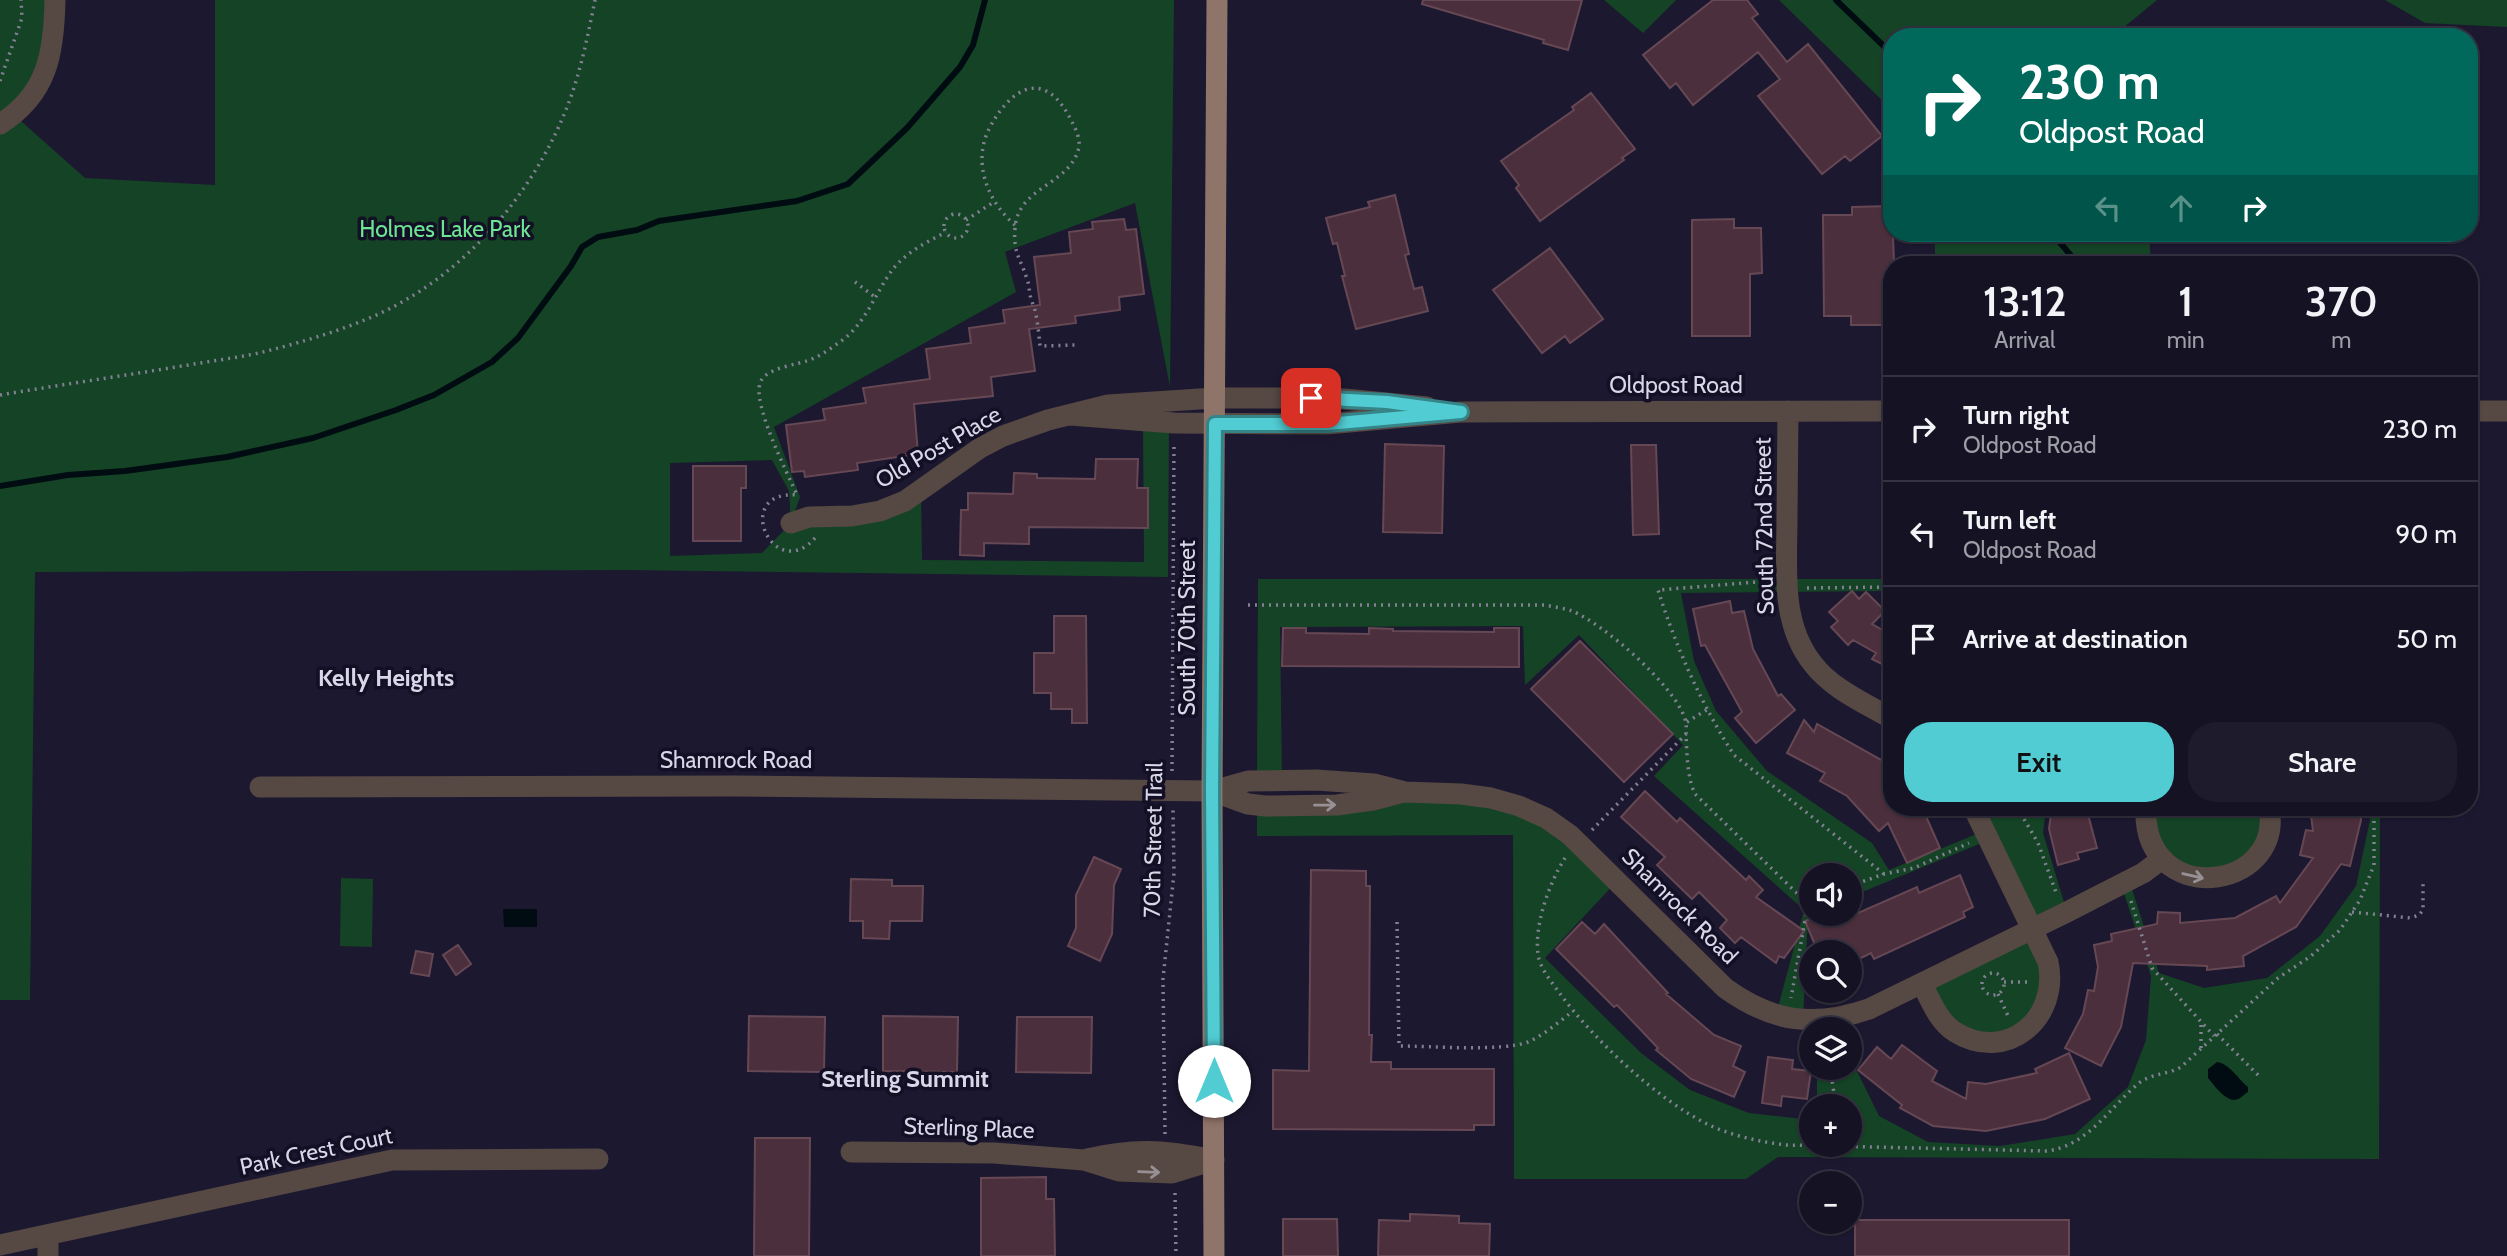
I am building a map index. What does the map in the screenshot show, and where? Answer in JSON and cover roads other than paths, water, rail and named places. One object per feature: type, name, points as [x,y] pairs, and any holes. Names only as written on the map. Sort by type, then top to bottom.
[{"type":"main road","name":"South 70th Street","points":[[1214,1256],[1212,791],[1217,0]]},
{"type":"street","points":[[0,124],[39,86],[53,46],[55,0]]},
{"type":"street","name":"Oldpost Road","points":[[1215,398],[1334,398],[1461,412]]},
{"type":"street","name":"Old Post Place","points":[[791,523],[809,517],[852,516],[880,511],[905,501],[980,448],[1026,427],[1133,401],[1215,398]]},
{"type":"street","name":"South 72nd Street","points":[[1788,411],[1787,585],[1793,627],[1813,664],[1830,681],[1883,713]]},
{"type":"street","name":"Oldpost Road","points":[[1215,424],[1327,424],[1461,412],[1883,411]]},
{"type":"street","points":[[2478,411],[2507,411]]},
{"type":"street","name":"Old Post Place","points":[[1070,415],[1215,424]]},
{"type":"street","name":"Shamrock Road","points":[[260,787],[735,786],[1212,791],[1248,804],[1265,806],[1337,805],[1405,792],[1491,797],[1546,818],[1580,843],[1724,988],[1765,1012],[1817,1021],[1846,1017],[1869,1009],[2125,882],[2162,859]]},
{"type":"street","points":[[1922,984],[1940,1018],[1953,1031],[1969,1039],[1988,1042],[2018,1035],[2032,1025],[2043,1010],[2050,993],[2048,962],[1977,816]]},
{"type":"street","points":[[2146,816],[2151,843],[2162,859],[2179,872],[2199,879],[2221,878],[2241,870],[2257,856],[2267,838],[2271,816]]},
{"type":"street","name":"Sterling Place","points":[[1084,1160],[1120,1152],[1168,1151],[1214,1160]]},
{"type":"street","name":"Sterling Place","points":[[852,1152],[975,1152],[1084,1160],[1119,1171],[1172,1173],[1214,1160]]},
{"type":"street","name":"Park Crest Court","points":[[0,1245],[48,1245],[392,1160],[598,1159]]},
{"type":"waterway","points":[[0,486],[68,475],[125,471],[227,457],[313,438],[434,395],[492,362],[518,338],[582,247],[598,237],[637,230],[659,221],[797,201],[848,184],[907,128],[960,67],[973,45],[985,0]]},
{"type":"waterway","points":[[1836,0],[1883,45]]},
{"type":"waterway","points":[[2060,242],[2071,256]]},
{"type":"district","name":"Kelly Heights","points":[[386,678]]},
{"type":"district","name":"Sterling Summit","points":[[905,1079]]},
{"type":"park label","name":"Holmes Lake Park","points":[[445,229]]}]
